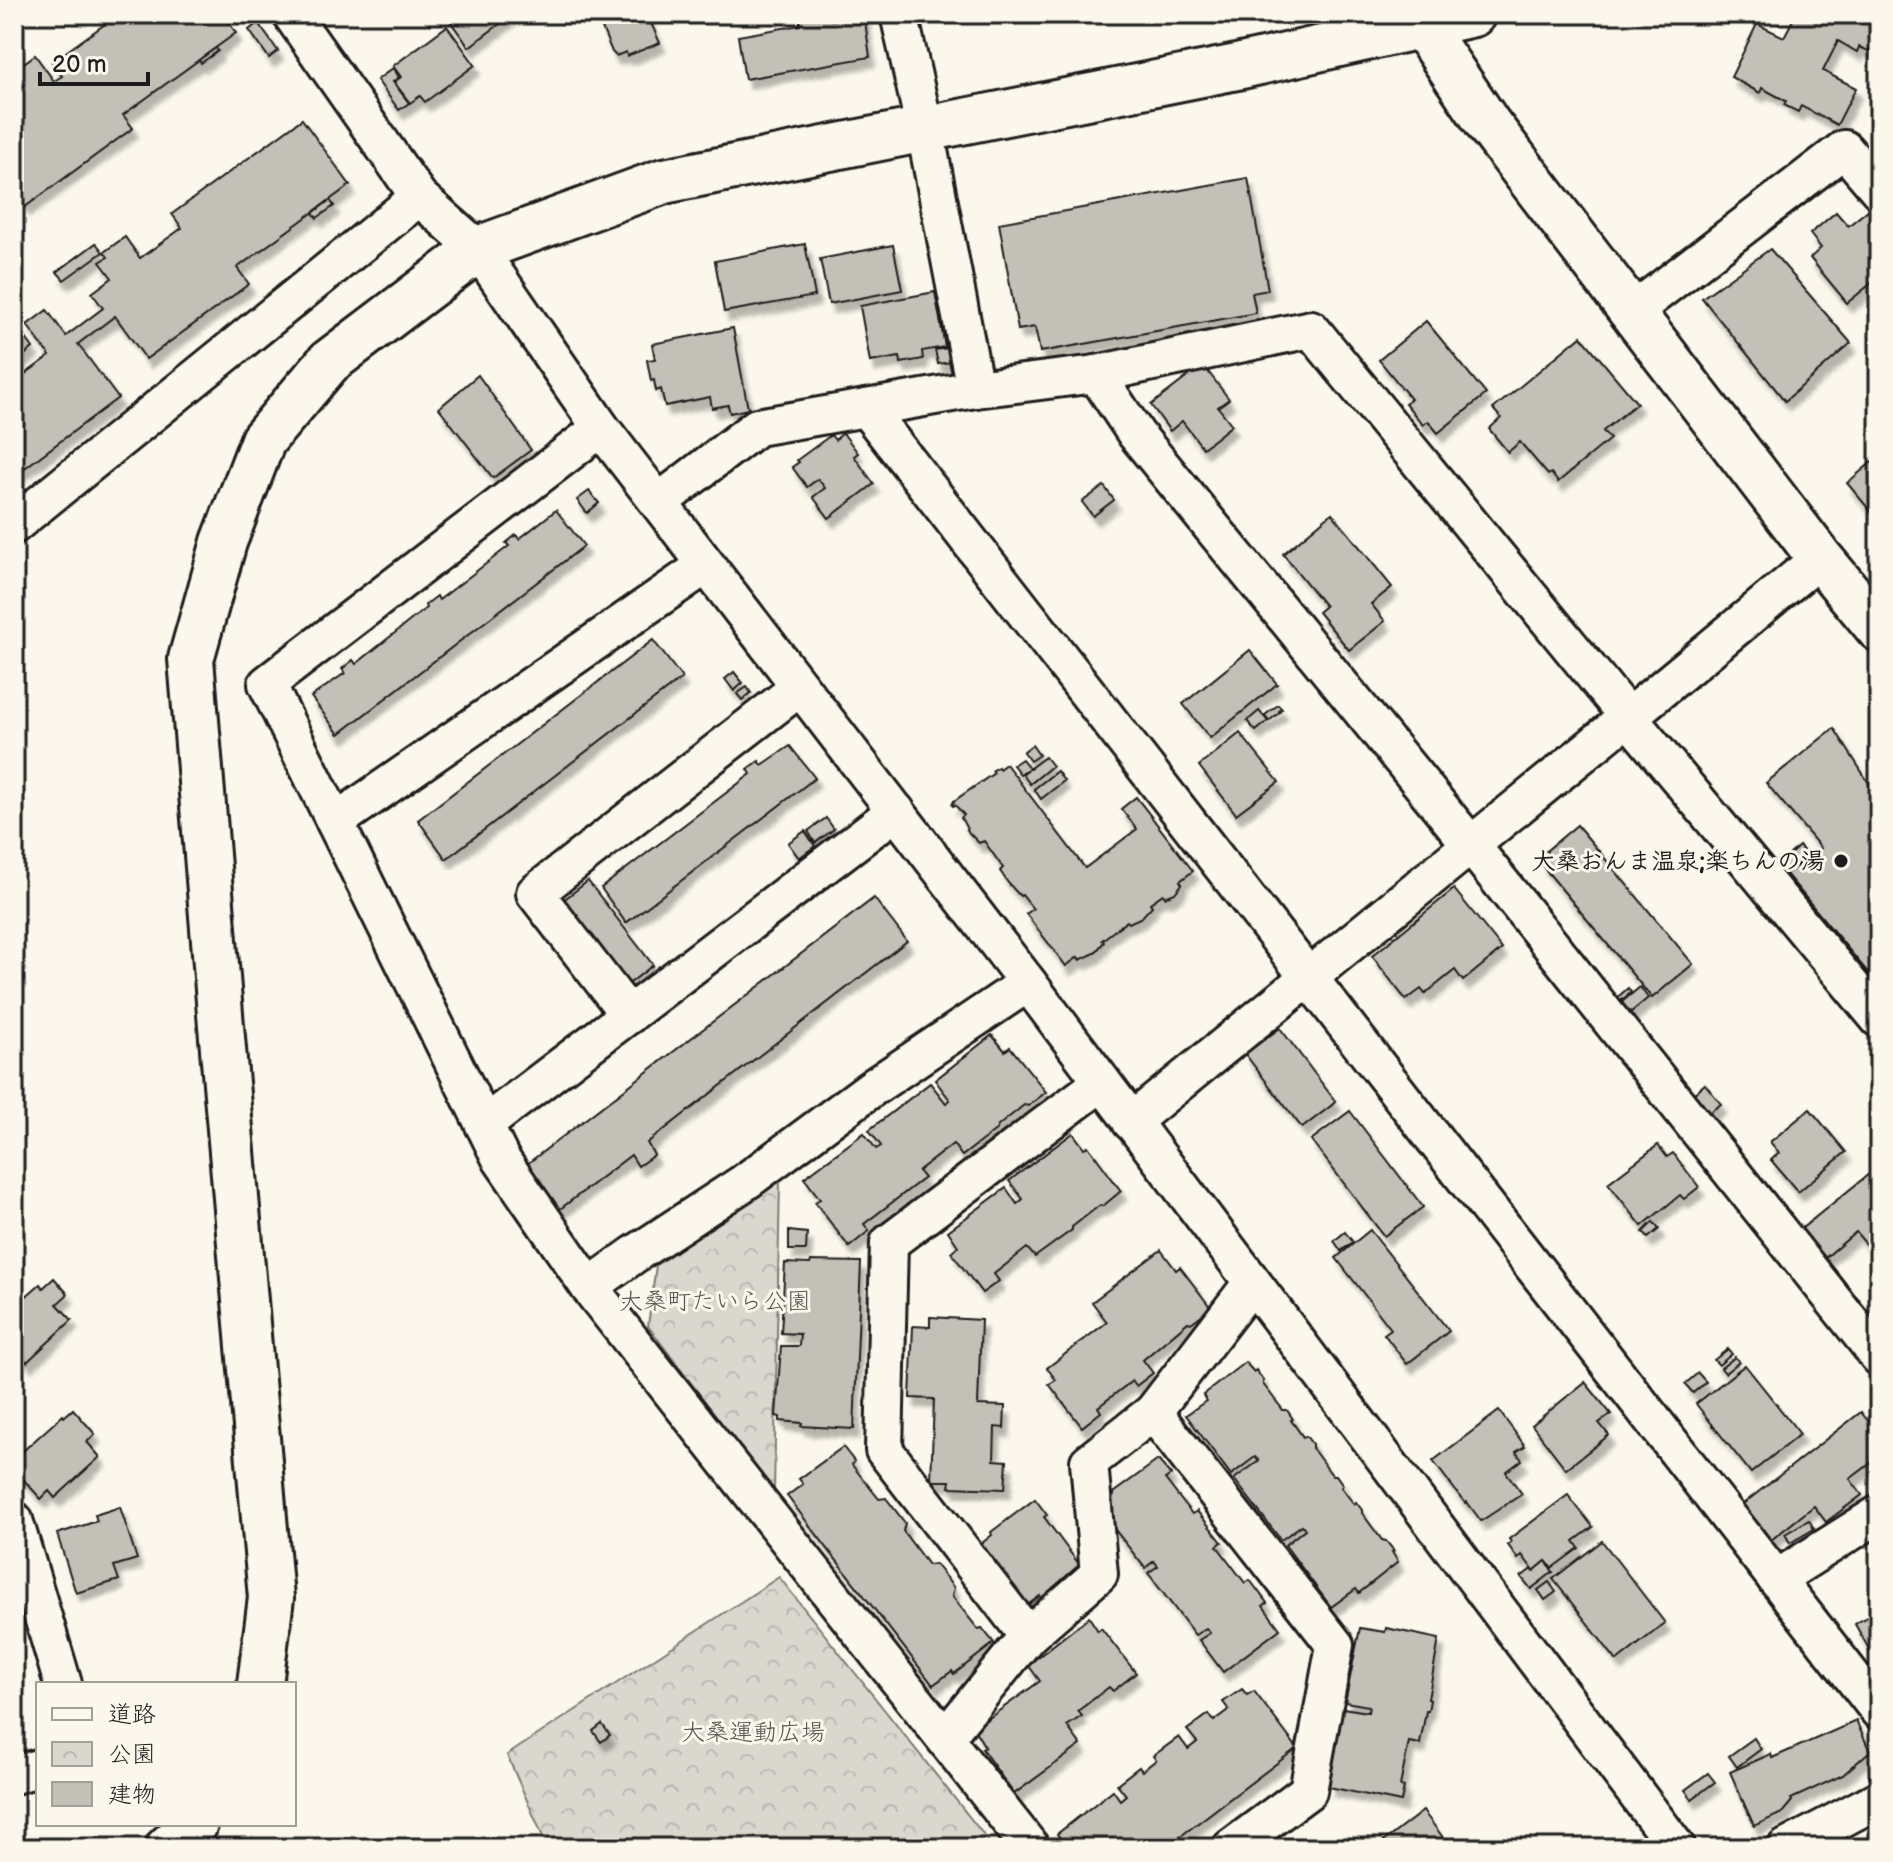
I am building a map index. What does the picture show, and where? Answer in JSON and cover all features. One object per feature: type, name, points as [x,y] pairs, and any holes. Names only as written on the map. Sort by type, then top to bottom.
[{"type":"street","points":[[291,14],[419,197],[478,249],[601,428],[1028,983],[1677,1848]]},
{"type":"street","points":[[899,14],[925,130],[975,389]]},
{"type":"street","points":[[260,1682],[271,1598],[191,659],[224,542],[263,440],[329,362],[478,249],[664,181],[1237,67],[1473,14]]},
{"type":"street","points":[[1422,26],[1488,124],[1820,558],[1879,629]]},
{"type":"street","points":[[1632,312],[1844,149],[1879,190]]},
{"type":"street","points":[[14,525],[419,197]]},
{"type":"street","points":[[659,502],[757,427],[975,389],[1096,374],[1311,329],[1879,1019]]},
{"type":"street","points":[[1096,374],[1136,434],[1471,845],[1879,1357]]},
{"type":"street","points":[[866,408],[1879,1711]]},
{"type":"street","points":[[601,428],[267,684],[501,1159],[589,1287],[1031,1848]]},
{"type":"street","points":[[1131,1122],[1820,558]]},
{"type":"street","points":[[335,822],[706,565]]},
{"type":"street","points":[[629,1015],[535,893],[800,687]]},
{"type":"street","points":[[484,1125],[896,811]]},
{"type":"street","points":[[589,1287],[745,1182],[872,1088],[1028,983]]},
{"type":"street","points":[[1028,1636],[884,1450],[889,1243],[1102,1082]]},
{"type":"street","points":[[945,1738],[1028,1636],[1099,1574],[1089,1462],[1153,1412],[1252,1283]]},
{"type":"street","points":[[1153,1412],[1335,1645],[1308,1791],[1231,1848]]},
{"type":"street","points":[[1776,1579],[1879,1514]]},
{"type":"street","points":[[14,1520],[62,1682]]},
{"type":"street","points":[[14,1775],[36,1769]]},
{"type":"street","points":[[1786,1848],[1879,1799]]},
{"type":"street","points":[[168,1848],[193,1826]]},
{"type":"green space","name":"大桑町たいら公園","points":[[780,1180],[774,1493],[648,1326],[656,1265]]},
{"type":"green space","name":"大桑運動広場","points":[[779,1577],[994,1848],[548,1848],[507,1755]]},
{"type":"building","points":[[119,14],[223,14],[236,33],[123,115],[133,128],[25,207],[14,191],[14,70],[35,55],[54,81],[62,76],[52,62]]},
{"type":"building","points":[[445,14],[513,14],[469,47]]},
{"type":"building","points":[[596,14],[647,14],[660,43],[627,56],[626,52],[616,56]]},
{"type":"building","points":[[831,14],[832,20],[864,14],[870,57],[745,79],[738,36],[800,25],[800,18]]},
{"type":"building","points":[[1796,14],[1879,14],[1879,36],[1869,51],[1859,47],[1857,52],[1838,41],[1823,71],[1856,88],[1837,125],[1801,106],[1798,112],[1784,105],[1786,101],[1762,88],[1760,93],[1731,77],[1757,24],[1784,37]]},
{"type":"building","points":[[258,23],[278,51],[269,58],[249,30]]},
{"type":"building","points":[[447,26],[475,65],[425,102],[420,96],[410,103],[394,82],[401,77],[393,66]]},
{"type":"building","points":[[216,48],[218,51],[201,63],[199,60]]},
{"type":"building","points":[[393,68],[399,77],[393,82],[409,103],[399,110],[377,80]]},
{"type":"building","points":[[302,119],[350,185],[237,268],[249,284],[146,359],[115,316],[78,344],[118,398],[14,476],[14,382],[50,356],[27,325],[47,310],[66,336],[103,308],[92,293],[112,278],[100,262],[108,257],[104,252],[125,237],[140,258],[182,228],[172,214]]},
{"type":"building","points":[[1248,178],[1268,290],[1252,293],[1256,313],[1040,352],[1035,327],[1018,330],[999,223]]},
{"type":"building","points":[[330,200],[334,206],[317,218],[313,213]]},
{"type":"building","points":[[1868,210],[1879,224],[1879,249],[1875,252],[1879,257],[1879,277],[1847,303],[1810,258],[1821,248],[1810,234],[1836,212],[1848,226]]},
{"type":"building","points":[[96,243],[103,252],[64,280],[57,272]]},
{"type":"building","points":[[805,244],[815,296],[724,312],[715,261]]},
{"type":"building","points":[[893,245],[902,290],[829,304],[820,259]]},
{"type":"building","points":[[1770,249],[1851,343],[1785,401],[1702,298]]},
{"type":"building","points":[[935,292],[945,347],[922,351],[923,359],[901,363],[900,357],[870,362],[860,306]]},
{"type":"building","points":[[1426,321],[1486,394],[1438,433],[1428,421],[1423,425],[1405,403],[1411,399],[1379,360]]},
{"type":"building","points":[[733,328],[748,409],[730,413],[728,405],[712,408],[710,397],[665,406],[661,389],[656,391],[654,380],[651,381],[647,360],[655,359],[652,344]]},
{"type":"building","points":[[23,334],[33,348],[18,360],[14,355],[14,341]]},
{"type":"building","points":[[1581,336],[1637,403],[1603,431],[1610,439],[1558,482],[1551,473],[1548,475],[1520,442],[1508,452],[1489,429],[1501,418],[1493,409]]},
{"type":"building","points":[[948,348],[951,362],[938,364],[935,350]]},
{"type":"building","points":[[1203,365],[1229,399],[1218,407],[1232,425],[1203,448],[1182,421],[1170,431],[1151,405]]},
{"type":"building","points":[[478,375],[531,450],[493,478],[439,408]]},
{"type":"building","points":[[843,433],[858,453],[854,456],[874,484],[829,518],[813,497],[825,488],[818,479],[807,487],[792,467],[831,435],[835,440]]},
{"type":"building","points":[[1879,456],[1879,521],[1847,483]]},
{"type":"building","points":[[1104,486],[1114,500],[1093,516],[1082,502]]},
{"type":"building","points":[[589,491],[599,503],[587,513],[577,500]]},
{"type":"building","points":[[556,510],[584,546],[339,734],[311,697],[345,673],[342,669],[353,660],[356,664],[426,608],[425,605],[437,596],[439,600],[509,546],[506,543],[516,535],[519,539]]},
{"type":"building","points":[[1332,513],[1392,587],[1371,604],[1385,621],[1349,650],[1318,612],[1325,606],[1283,554]]},
{"type":"building","points":[[653,640],[682,678],[446,859],[418,820]]},
{"type":"building","points":[[1250,650],[1277,684],[1210,738],[1183,704]]},
{"type":"building","points":[[734,672],[743,683],[734,691],[725,679]]},
{"type":"building","points":[[747,687],[751,693],[742,700],[737,694]]},
{"type":"building","points":[[1278,705],[1282,709],[1269,721],[1265,715]]},
{"type":"building","points":[[1259,711],[1268,721],[1256,731],[1247,721]]},
{"type":"building","name":"大桑おんま温泉;楽ちんの湯","points":[[1834,728],[1879,799],[1879,986],[1786,874],[1821,848],[1766,783]]},
{"type":"building","points":[[1240,733],[1279,782],[1236,814],[1199,766]]},
{"type":"building","points":[[1032,745],[1039,755],[1030,761],[1023,752]]},
{"type":"building","points":[[790,746],[815,778],[626,923],[601,888],[751,774],[748,769],[759,761],[762,765]]},
{"type":"building","points":[[1045,757],[1052,766],[1030,784],[1022,774]]},
{"type":"building","points":[[1022,759],[1029,768],[1020,774],[1013,765]]},
{"type":"building","points":[[1006,764],[1085,868],[1137,829],[1121,809],[1136,797],[1193,871],[1180,881],[1182,884],[1175,893],[1165,897],[1163,894],[1150,903],[1152,906],[1142,917],[1129,923],[1127,921],[1102,940],[1104,942],[1095,953],[1080,960],[1078,957],[1066,966],[1026,914],[1033,909],[1008,883],[1000,871],[1003,868],[984,841],[979,843],[969,833],[961,818],[964,815],[952,805],[994,773],[992,771]]},
{"type":"building","points":[[1057,771],[1064,781],[1041,799],[1034,789]]},
{"type":"building","points":[[826,818],[834,829],[815,843],[808,831]]},
{"type":"building","points":[[1577,825],[1693,964],[1652,998],[1541,864],[1550,856],[1546,851]]},
{"type":"building","points":[[805,831],[815,846],[799,858],[788,843]]},
{"type":"building","points":[[1799,846],[1808,856],[1784,875],[1777,866]]},
{"type":"building","points":[[588,881],[653,965],[626,986],[562,901]]},
{"type":"building","points":[[1454,889],[1502,949],[1463,981],[1455,970],[1425,994],[1421,989],[1406,1000],[1372,956]]},
{"type":"building","points":[[874,898],[907,941],[647,1143],[654,1155],[638,1166],[631,1155],[560,1209],[527,1164]]},
{"type":"building","points":[[1640,987],[1648,998],[1630,1013],[1622,1002]]},
{"type":"building","points":[[1628,988],[1631,992],[1621,1001],[1618,997]]},
{"type":"building","points":[[1280,1028],[1336,1102],[1302,1128],[1245,1054]]},
{"type":"building","points":[[992,1035],[1005,1051],[1010,1047],[1046,1092],[1028,1106],[1024,1105],[962,1156],[953,1144],[918,1171],[924,1178],[864,1224],[869,1231],[849,1247],[815,1202],[820,1199],[804,1178],[864,1133],[876,1149],[881,1146],[869,1130],[930,1083],[946,1103],[950,1100],[935,1080]]},
{"type":"building","points":[[1705,1084],[1721,1104],[1707,1114],[1692,1095]]},
{"type":"building","points":[[1810,1109],[1846,1152],[1798,1192],[1771,1160],[1779,1153],[1770,1142]]},
{"type":"building","points":[[1350,1111],[1423,1207],[1384,1236],[1311,1140]]},
{"type":"building","points":[[1073,1133],[1084,1148],[1088,1146],[1121,1191],[1035,1257],[1027,1248],[994,1274],[999,1281],[982,1293],[951,1252],[958,1246],[948,1231],[1006,1188],[1017,1204],[1023,1199],[1009,1181]]},
{"type":"building","points":[[1658,1145],[1667,1157],[1673,1153],[1699,1187],[1684,1199],[1680,1195],[1642,1226],[1608,1183]]},
{"type":"building","points":[[1869,1174],[1879,1186],[1879,1239],[1869,1248],[1856,1232],[1825,1258],[1801,1229]]},
{"type":"building","points":[[1653,1222],[1659,1229],[1648,1238],[1643,1232]]},
{"type":"building","points":[[1370,1230],[1449,1331],[1407,1364],[1384,1334],[1391,1329],[1336,1258]]},
{"type":"building","points":[[789,1231],[807,1233],[806,1250],[789,1250]]},
{"type":"building","points":[[1345,1232],[1353,1242],[1341,1251],[1334,1241]]},
{"type":"building","points":[[1161,1250],[1176,1270],[1180,1267],[1211,1308],[1191,1323],[1188,1322],[1143,1360],[1153,1373],[1136,1386],[1132,1381],[1098,1407],[1101,1412],[1082,1427],[1049,1384],[1056,1380],[1047,1368],[1107,1322],[1092,1302]]},
{"type":"building","points":[[811,1261],[861,1262],[854,1429],[801,1426],[802,1423],[780,1421],[780,1417],[776,1416],[781,1346],[799,1346],[800,1334],[781,1333],[785,1263],[810,1264]]},
{"type":"building","points":[[54,1278],[68,1294],[57,1304],[72,1320],[27,1362],[14,1348],[14,1307],[40,1284],[43,1288]]},
{"type":"building","points":[[930,1317],[981,1320],[978,1405],[1005,1406],[1004,1428],[995,1427],[994,1460],[1007,1461],[1005,1489],[949,1487],[950,1481],[931,1481],[934,1399],[910,1398],[913,1326],[930,1327]]},
{"type":"building","points":[[1728,1349],[1732,1354],[1719,1365],[1714,1360]]},
{"type":"building","points":[[1735,1357],[1739,1362],[1725,1373],[1721,1368]]},
{"type":"building","points":[[1245,1362],[1254,1372],[1256,1370],[1283,1410],[1287,1410],[1303,1437],[1306,1436],[1354,1504],[1356,1502],[1382,1540],[1394,1551],[1398,1562],[1359,1593],[1356,1589],[1331,1607],[1285,1545],[1305,1529],[1302,1525],[1281,1540],[1234,1479],[1259,1461],[1255,1457],[1231,1475],[1186,1415],[1206,1401],[1203,1395]]},
{"type":"building","points":[[1745,1365],[1800,1434],[1751,1473],[1696,1404]]},
{"type":"building","points":[[1698,1373],[1706,1382],[1693,1393],[1685,1384]]},
{"type":"building","points":[[1585,1382],[1611,1414],[1599,1423],[1609,1435],[1566,1469],[1532,1425]]},
{"type":"building","points":[[73,1409],[95,1434],[87,1442],[100,1457],[55,1498],[49,1491],[41,1499],[14,1469],[14,1459]]},
{"type":"building","points":[[1499,1411],[1525,1446],[1516,1452],[1522,1460],[1506,1472],[1522,1494],[1481,1521],[1433,1461]]},
{"type":"building","points":[[1861,1412],[1879,1435],[1879,1457],[1850,1479],[1862,1495],[1826,1522],[1814,1506],[1771,1540],[1743,1504]]},
{"type":"building","points":[[843,1447],[854,1461],[852,1465],[879,1499],[886,1498],[905,1523],[903,1531],[928,1565],[935,1564],[954,1588],[952,1596],[978,1629],[982,1628],[994,1643],[954,1674],[952,1671],[933,1685],[787,1496],[803,1484],[799,1479]]},
{"type":"building","points":[[1158,1460],[1171,1475],[1165,1479],[1192,1514],[1197,1511],[1222,1542],[1217,1546],[1245,1583],[1250,1580],[1267,1603],[1263,1606],[1280,1629],[1223,1672],[1199,1640],[1210,1633],[1206,1628],[1195,1635],[1148,1573],[1158,1566],[1154,1561],[1145,1568],[1098,1508]]},
{"type":"building","points":[[1568,1495],[1593,1527],[1574,1541],[1579,1548],[1552,1568],[1546,1561],[1534,1571],[1522,1555],[1518,1559],[1508,1545],[1511,1542],[1509,1539]]},
{"type":"building","points":[[1035,1499],[1047,1515],[1044,1517],[1084,1571],[1044,1602],[1040,1596],[1022,1609],[976,1548],[992,1535],[991,1532]]},
{"type":"building","points":[[120,1507],[137,1559],[114,1566],[119,1580],[76,1593],[57,1534],[97,1521],[95,1515]]},
{"type":"building","points":[[1809,1520],[1814,1529],[1790,1543],[1785,1534]]},
{"type":"building","points":[[1602,1541],[1665,1623],[1617,1661],[1553,1579]]},
{"type":"building","points":[[1546,1561],[1553,1572],[1531,1589],[1521,1577]]},
{"type":"building","points":[[1549,1582],[1556,1592],[1545,1600],[1538,1590]]},
{"type":"building","points":[[1879,1604],[1879,1667],[1855,1624],[1876,1611],[1873,1607]]},
{"type":"building","points":[[1089,1617],[1136,1673],[1113,1691],[1109,1687],[1078,1711],[1082,1716],[1067,1726],[1081,1745],[1014,1794],[982,1749],[985,1747],[974,1729],[1040,1681],[1028,1665]]},
{"type":"building","points":[[1360,1628],[1385,1632],[1386,1628],[1439,1639],[1420,1744],[1409,1742],[1400,1786],[1404,1787],[1401,1802],[1329,1787],[1343,1708],[1368,1712],[1369,1706],[1345,1702]]},
{"type":"building","points":[[1242,1689],[1247,1695],[1254,1691],[1297,1748],[1165,1848],[1067,1848],[1057,1834],[1113,1790],[1120,1800],[1126,1795],[1117,1784],[1139,1767],[1142,1771],[1156,1760],[1153,1756],[1179,1737],[1188,1749],[1197,1742],[1187,1730],[1209,1714],[1214,1721],[1229,1710],[1223,1702]]},
{"type":"building","points":[[1856,1721],[1870,1751],[1843,1775],[1791,1799],[1782,1813],[1754,1826],[1730,1772],[1771,1754],[1772,1758]]},
{"type":"building","points":[[602,1724],[610,1735],[601,1742],[593,1731]]},
{"type":"building","points":[[1754,1738],[1761,1749],[1737,1767],[1729,1756]]},
{"type":"building","points":[[1708,1773],[1715,1782],[1692,1799],[1685,1790]]},
{"type":"building","points":[[1423,1811],[1451,1848],[1375,1848]]},
{"type":"place","name":"大桑おんま温泉;楽ちんの湯","points":[[1841,861]]}]
